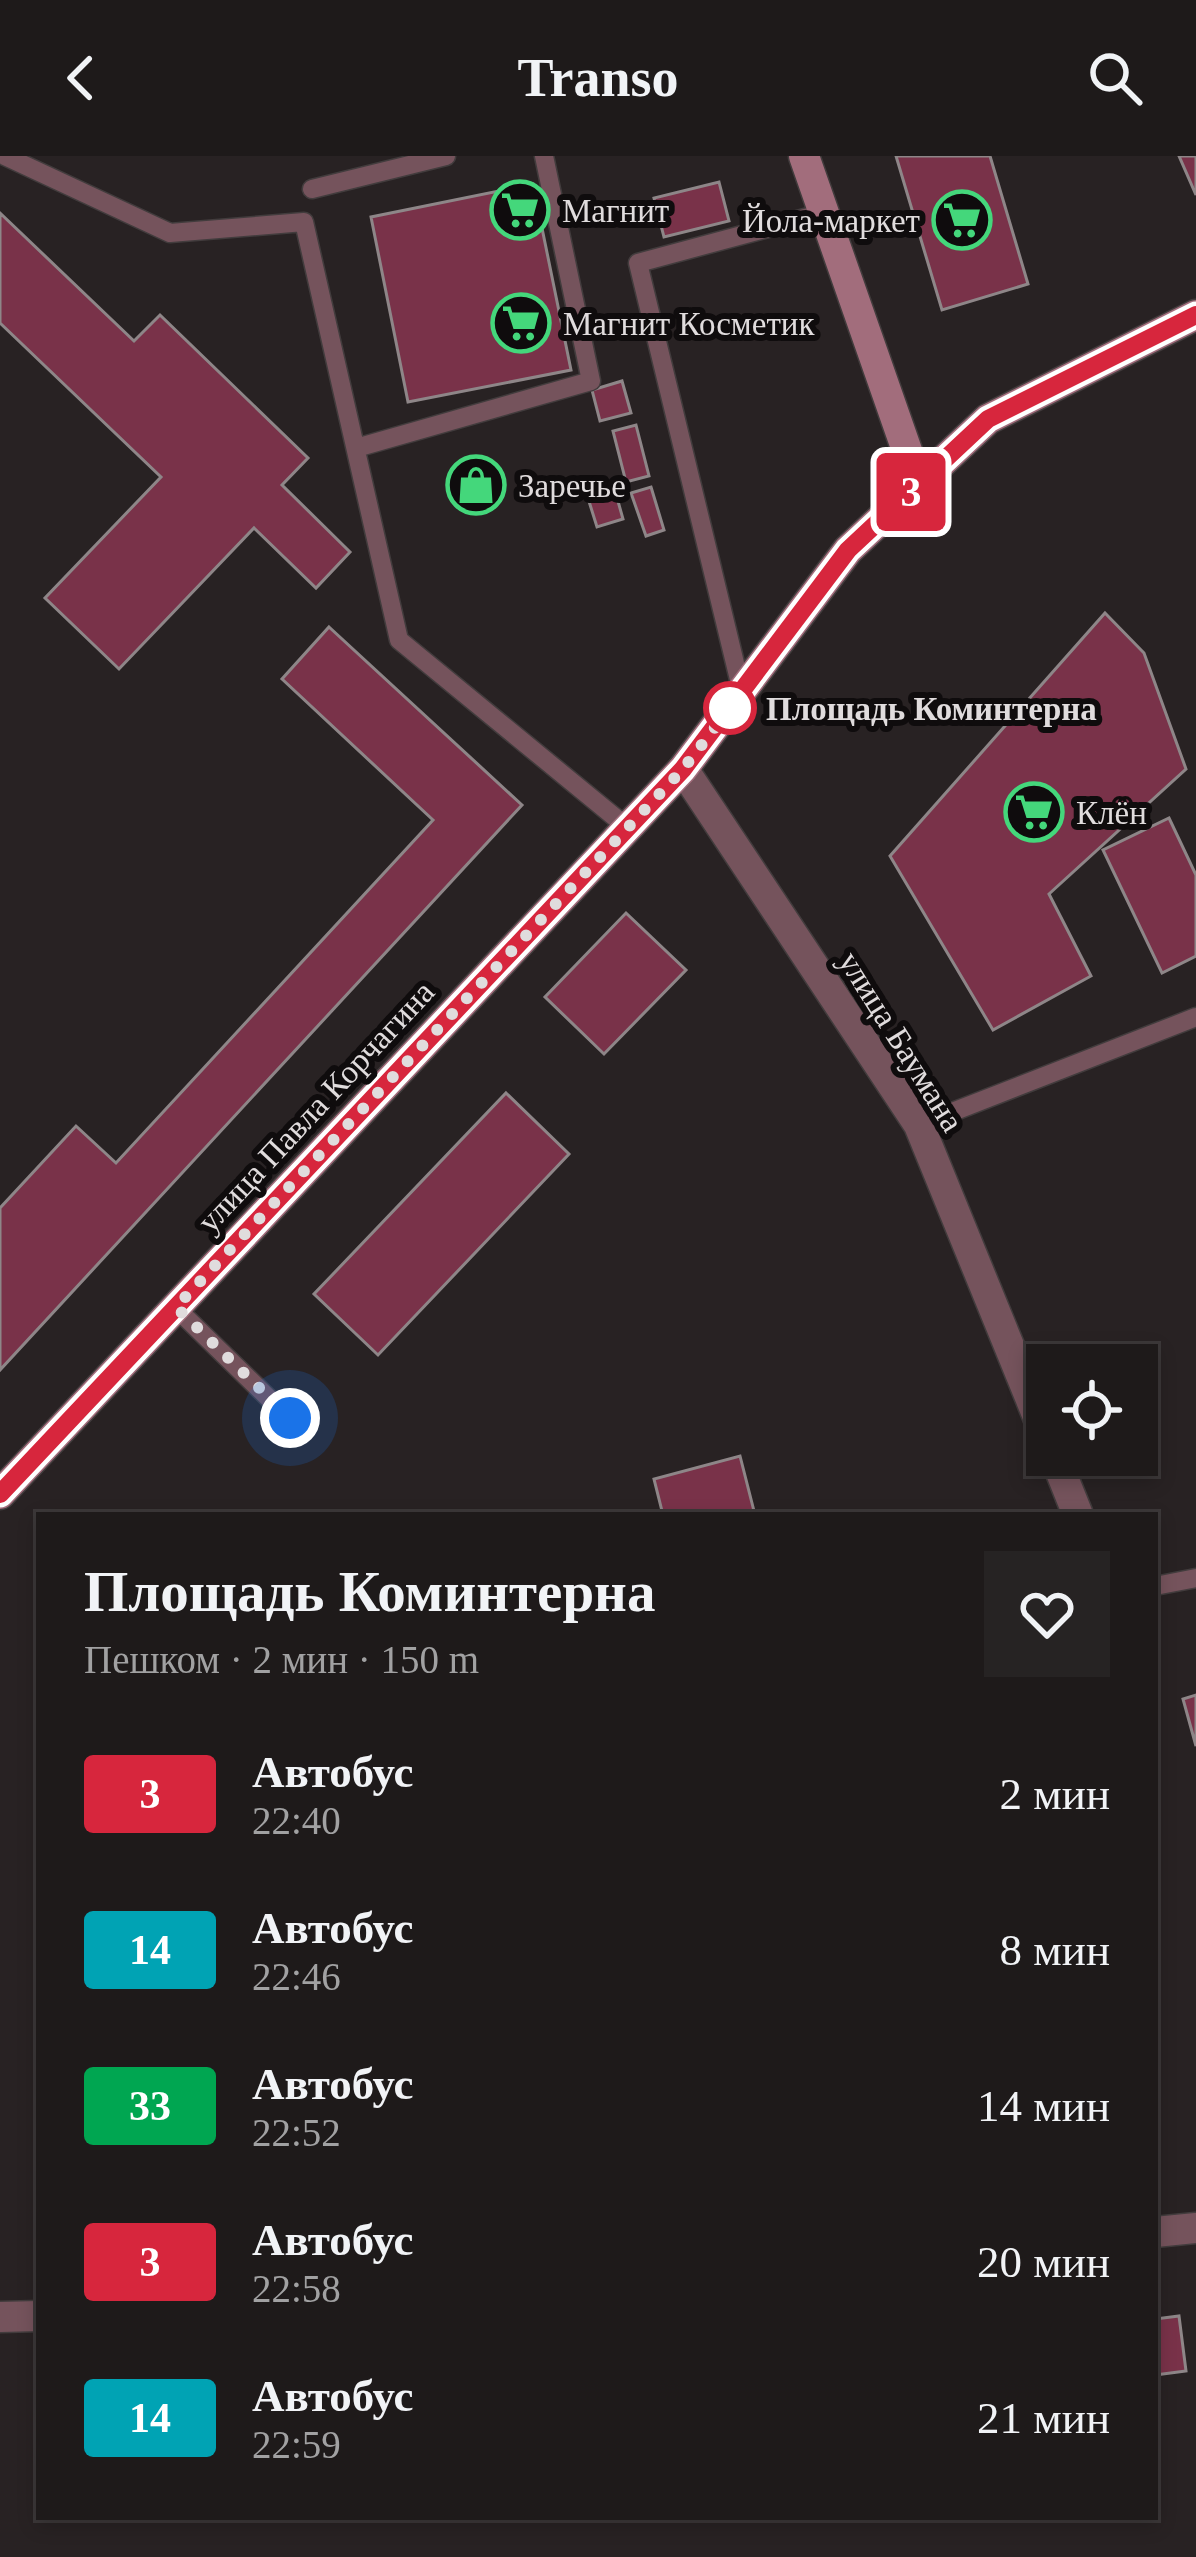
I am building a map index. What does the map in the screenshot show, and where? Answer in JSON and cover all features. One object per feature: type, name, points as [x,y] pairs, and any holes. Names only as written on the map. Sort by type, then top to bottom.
[{"type":"main road","points":[[804,156],[820,214],[919,485],[988,419],[1196,315]]},
{"type":"main road","name":"улица Павла Корчагина","points":[[0,1494],[683,769],[848,550],[919,485]]},
{"type":"street","name":"улица Баумана","points":[[683,769],[919,1125],[1026,1387]]},
{"type":"street","points":[[1062,1476],[1077,1512]]},
{"type":"street","points":[[1158,2232],[1196,2228]]},
{"type":"street","points":[[0,2317],[36,2316]]},
{"type":"lane","points":[[5,156],[170,233],[304,222],[399,640],[628,828]]},
{"type":"lane","points":[[312,190],[446,156]]},
{"type":"lane","points":[[356,448],[591,381],[544,156]]},
{"type":"lane","points":[[742,692],[638,262],[820,214]]},
{"type":"lane","points":[[919,1125],[1196,1017]]},
{"type":"lane","points":[[176,1307],[290,1418]]},
{"type":"lane","points":[[1158,1585],[1196,1578]]},
{"type":"building","name":"Йола-маркет","points":[[896,156],[990,156],[1028,284],[942,310]]},
{"type":"building","points":[[1179,156],[1196,156],[1196,195]]},
{"type":"building","points":[[719,182],[729,221],[664,237],[654,198]]},
{"type":"building","points":[[533,184],[571,370],[408,402],[371,217]]},
{"type":"building","points":[[0,213],[134,341],[160,315],[308,458],[282,485],[350,552],[316,588],[254,528],[119,669],[45,598],[161,477],[0,323]]},
{"type":"building","points":[[622,381],[631,413],[600,421],[592,390]]},
{"type":"building","points":[[636,425],[649,476],[626,482],[613,431]]},
{"type":"building","name":"Заречье","points":[[483,461],[494,501],[470,509],[458,469]]},
{"type":"building","points":[[614,487],[623,519],[597,527],[587,495]]},
{"type":"building","points":[[651,487],[664,530],[646,536],[631,493]]},
{"type":"building","name":"Клён","points":[[1105,613],[1144,653],[1186,769],[1049,894],[1091,976],[993,1030],[890,856]]},
{"type":"building","points":[[329,627],[522,805],[0,1370],[0,1208],[76,1126],[116,1163],[433,820],[282,679]]},
{"type":"building","points":[[1169,818],[1196,875],[1196,956],[1162,973],[1103,850]]},
{"type":"building","points":[[626,913],[686,970],[604,1054],[545,997]]},
{"type":"building","points":[[506,1093],[569,1154],[378,1355],[314,1294]]},
{"type":"building","points":[[740,1456],[754,1512],[662,1512],[654,1479]]},
{"type":"building","points":[[1196,1695],[1196,1746],[1183,1699]]},
{"type":"building","points":[[1179,2316],[1186,2371],[1158,2375],[1158,2319]]},
{"type":"bus line","name":"3","points":[[0,1494],[683,769],[848,550],[988,419],[1196,315]]},
{"type":"place","name":"Магнит","points":[[520,210]]},
{"type":"place","name":"Йола-маркет","points":[[962,220]]},
{"type":"place","name":"Магнит Косметик","points":[[521,323]]},
{"type":"place","name":"Заречье","points":[[476,485]]},
{"type":"place","name":"Площадь Коминтерна","points":[[730,708]]},
{"type":"place","name":"Клён","points":[[1034,812]]},
{"type":"route","points":[[290,1418],[176,1307],[683,769],[730,708]]}]
